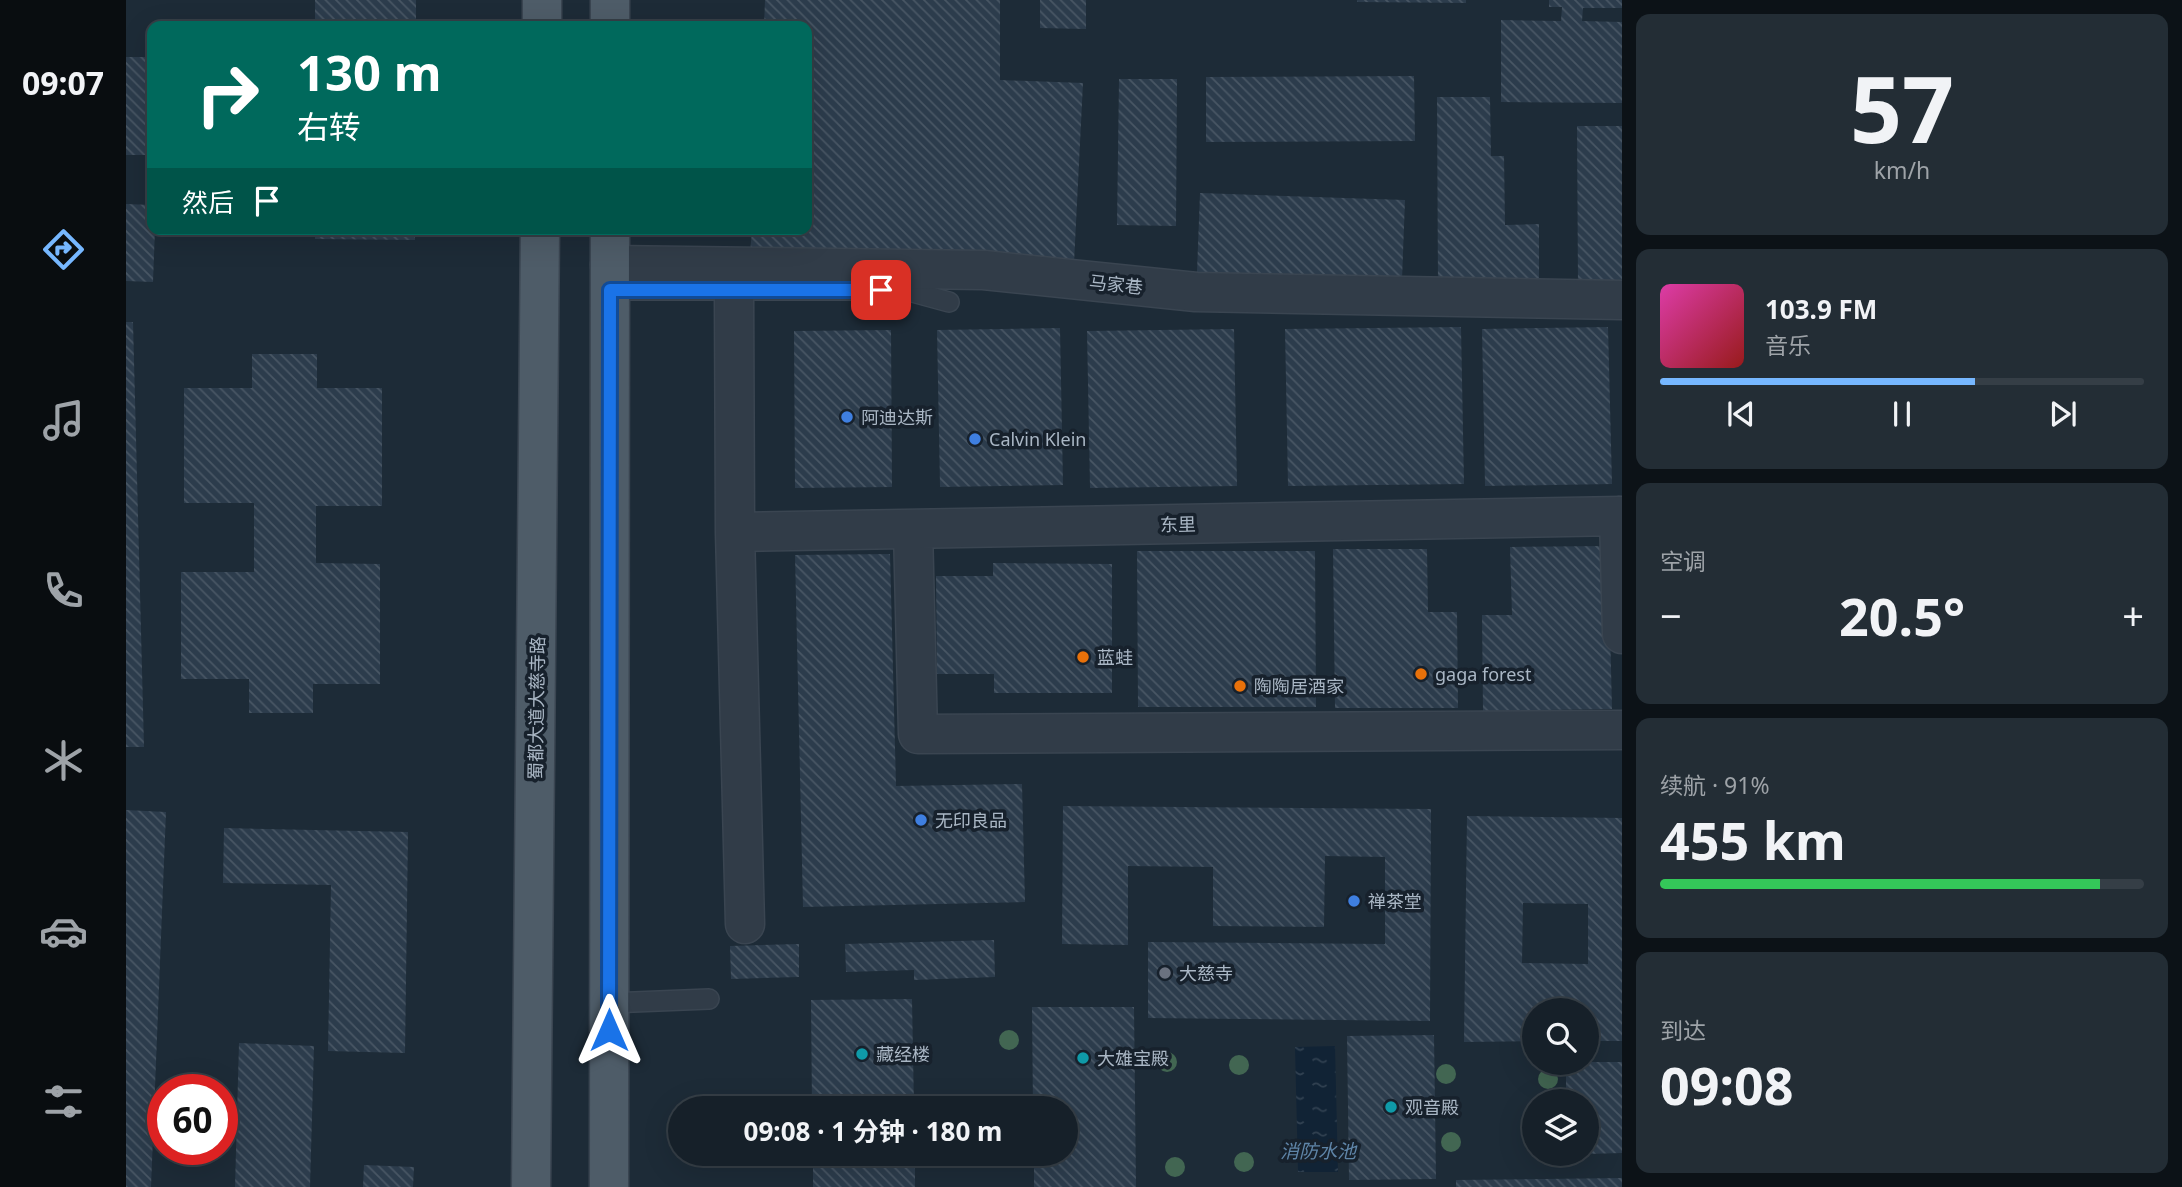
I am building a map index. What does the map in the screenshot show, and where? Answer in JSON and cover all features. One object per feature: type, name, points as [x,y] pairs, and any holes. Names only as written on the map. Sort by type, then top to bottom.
[{"type":"main road","points":[[542,0],[542,21]]},
{"type":"main road","points":[[610,0],[610,21]]},
{"type":"main road","name":"蜀都大道大慈寺路","points":[[531,1187],[540,235]]},
{"type":"main road","points":[[609,1187],[610,261]]},
{"type":"street","name":"马家巷","points":[[610,261],[984,270],[1196,292],[1622,300]]},
{"type":"street","points":[[734,290],[735,532],[745,925]]},
{"type":"street","points":[[1621,516],[1622,634]]},
{"type":"street","name":"东里","points":[[735,532],[1621,516]]},
{"type":"street","points":[[913,528],[918,734],[1622,730]]},
{"type":"lane","points":[[610,261],[734,290],[905,290],[949,302]]},
{"type":"lane","points":[[609,1003],[709,999]]},
{"type":"water","name":"消防水池","points":[[1335,1046],[1338,1172],[1298,1172],[1295,1047]]},
{"type":"building","points":[[315,0],[416,0],[416,21],[315,21]]},
{"type":"building","points":[[765,0],[1000,0],[1000,80],[1083,83],[1074,263],[750,254],[752,235],[812,235],[812,21],[764,21]]},
{"type":"building","points":[[1040,0],[1086,0],[1086,29],[1040,28]]},
{"type":"building","points":[[1466,0],[1466,3],[1357,2]]},
{"type":"building","points":[[1549,0],[1622,0],[1622,8],[1583,8],[1582,21],[1622,22],[1622,103],[1501,102],[1501,20],[1561,21],[1562,7],[1549,7]]},
{"type":"building","points":[[126,57],[147,57],[147,155],[126,155]]},
{"type":"building","points":[[1414,76],[1415,141],[1206,142],[1206,77]]},
{"type":"building","points":[[1119,79],[1177,79],[1176,226],[1117,225]]},
{"type":"building","points":[[1437,97],[1490,97],[1491,156],[1504,156],[1505,225],[1539,224],[1539,285],[1438,286]]},
{"type":"building","points":[[1577,126],[1622,126],[1622,285],[1578,285]]},
{"type":"building","points":[[1200,193],[1405,200],[1402,280],[1197,272]]},
{"type":"building","points":[[126,204],[147,205],[147,235],[155,235],[153,282],[126,281]]},
{"type":"building","points":[[315,235],[415,235],[415,240],[315,239]]},
{"type":"building","points":[[126,322],[133,322],[144,747],[126,747]]},
{"type":"building","points":[[1461,327],[1464,484],[1288,486],[1285,329]]},
{"type":"building","points":[[1608,327],[1612,484],[1485,486],[1482,329]]},
{"type":"building","points":[[1060,328],[1063,485],[940,487],[937,330]]},
{"type":"building","points":[[1234,329],[1237,486],[1090,488],[1087,331]]},
{"type":"building","points":[[891,330],[892,487],[795,488],[794,331]]},
{"type":"building","points":[[252,354],[317,354],[317,388],[382,388],[382,506],[316,506],[316,563],[380,564],[380,684],[313,684],[313,713],[249,713],[249,679],[181,679],[181,572],[254,572],[254,503],[184,503],[184,388],[252,388]]},
{"type":"building","points":[[1608,546],[1612,709],[1483,711],[1482,615],[1512,615],[1510,547]]},
{"type":"building","points":[[1333,549],[1427,549],[1428,612],[1457,612],[1458,708],[1335,708]]},
{"type":"building","points":[[1137,551],[1315,551],[1316,707],[1138,707]]},
{"type":"building","points":[[890,554],[896,786],[1022,784],[1025,902],[803,907],[795,555]]},
{"type":"building","points":[[993,563],[1112,564],[1112,693],[994,693],[994,674],[937,674],[936,576],[993,576]]},
{"type":"building","points":[[1063,806],[1431,809],[1430,1021],[1148,1018],[1148,942],[1385,944],[1385,857],[1325,856],[1324,927],[1213,926],[1213,867],[1128,866],[1128,945],[1062,944]]},
{"type":"building","points":[[126,810],[166,812],[156,1074],[147,1074],[147,1165],[152,1165],[151,1187],[126,1187]]},
{"type":"building","points":[[1467,816],[1622,818],[1622,1041],[1599,1041],[1599,998],[1522,998],[1522,1041],[1464,1042]],"holes":[[[1523,903],[1588,904],[1588,964],[1522,963]]]},
{"type":"building","points":[[224,828],[408,832],[405,1053],[328,1051],[331,885],[223,883]]},
{"type":"building","points":[[994,940],[995,977],[914,980],[914,970],[846,972],[845,944]]},
{"type":"building","points":[[799,944],[799,977],[731,979],[730,946]]},
{"type":"building","name":"藏经楼","points":[[912,999],[914,1096],[812,1096],[811,1000]]},
{"type":"building","name":"大雄宝殿","points":[[1032,1007],[1134,1007],[1136,1187],[1034,1187],[1034,1166],[1078,1166],[1078,1096],[1033,1096]]},
{"type":"building","name":"观音殿","points":[[1434,1035],[1436,1179],[1349,1180],[1347,1036]]},
{"type":"building","points":[[239,1043],[314,1046],[310,1187],[235,1187],[236,1165],[238,1165]]},
{"type":"building","points":[[1599,1062],[1622,1062],[1622,1153],[1599,1154],[1599,1089],[1566,1089],[1566,1075],[1599,1075]]},
{"type":"building","points":[[364,1165],[414,1167],[413,1187],[363,1187]]},
{"type":"building","points":[[813,1166],[915,1166],[915,1187],[813,1187]]},
{"type":"building","points":[[1622,1178],[1622,1187],[1456,1187],[1456,1180]]},
{"type":"place","name":"阿迪达斯","points":[[847,417]]},
{"type":"place","name":"Calvin Klein","points":[[975,439]]},
{"type":"place","name":"蓝蛙","points":[[1083,657]]},
{"type":"place","name":"gaga forest","points":[[1421,674]]},
{"type":"place","name":"陶陶居酒家","points":[[1240,686]]},
{"type":"place","name":"无印良品","points":[[921,820]]},
{"type":"place","name":"禅茶堂","points":[[1354,901]]},
{"type":"place","name":"大慈寺","points":[[1165,973]]},
{"type":"place","name":"藏经楼","points":[[862,1054]]},
{"type":"place","name":"大雄宝殿","points":[[1083,1058]]},
{"type":"place","name":"观音殿","points":[[1391,1107]]},
{"type":"route","points":[[609,1030],[610,290],[881,290]]}]
